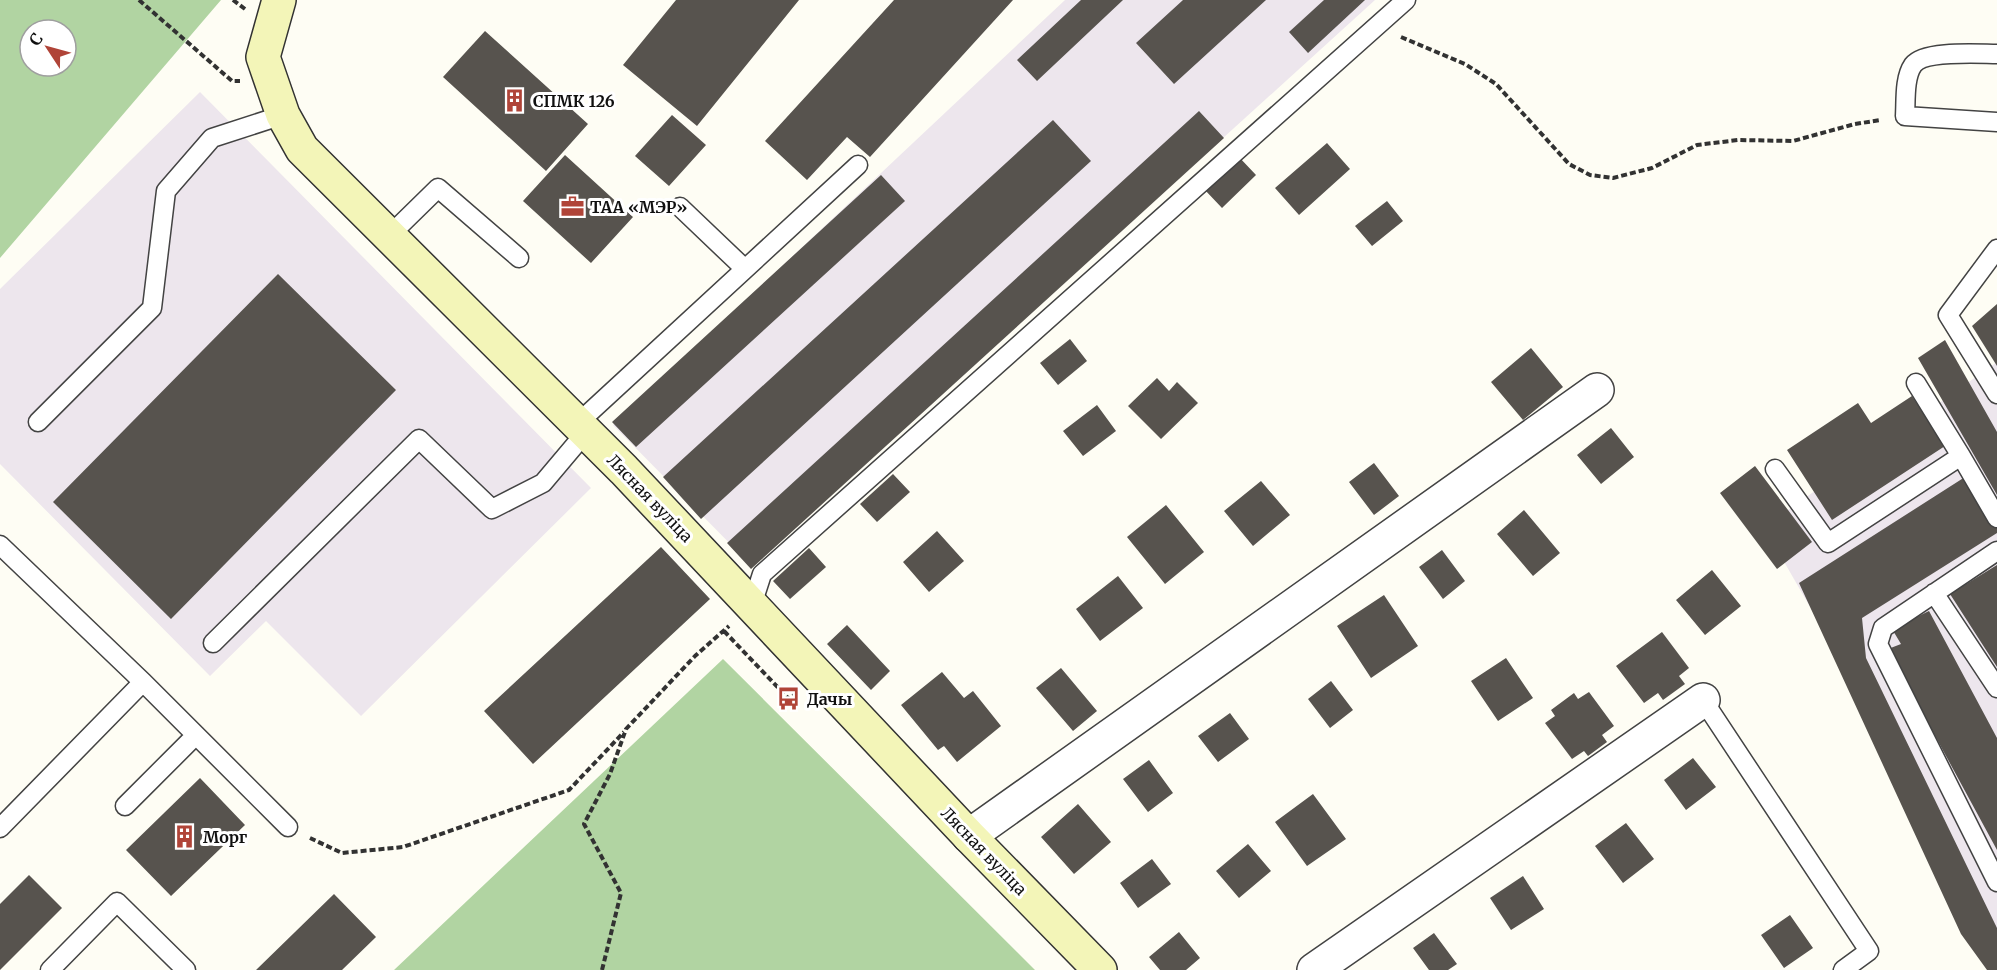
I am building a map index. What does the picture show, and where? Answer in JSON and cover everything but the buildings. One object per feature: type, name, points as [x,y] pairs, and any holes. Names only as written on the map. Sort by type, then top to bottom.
[{"type":"street","name":"Лясная вуліца","points":[[279,0],[263,57],[283,115],[302,149],[581,428],[752,605],[969,836],[1100,970]]},
{"type":"street","points":[[969,836],[1597,390]]},
{"type":"street","points":[[1314,970],[1703,700]]},
{"type":"lane","points":[[752,605],[762,574],[1406,0]]},
{"type":"lane","points":[[1997,54],[1925,57],[1914,64],[1908,78],[1905,116],[1997,122]]},
{"type":"lane","points":[[38,422],[152,308],[166,191],[212,138],[283,115]]},
{"type":"lane","points":[[213,643],[419,439],[492,509],[543,483],[581,428],[745,269],[858,165]]},
{"type":"lane","points":[[390,236],[438,188],[519,258]]},
{"type":"lane","points":[[680,207],[745,269]]},
{"type":"lane","points":[[1997,249],[1948,315],[1997,394]]},
{"type":"lane","points":[[1916,383],[1997,518]]},
{"type":"lane","points":[[1775,469],[1828,543],[1961,456]]},
{"type":"lane","points":[[0,545],[143,681],[288,827]]},
{"type":"lane","points":[[1997,551],[1883,628],[1878,644],[1997,882]]},
{"type":"lane","points":[[1934,593],[1997,688]]},
{"type":"lane","points":[[0,828],[143,681]]},
{"type":"lane","points":[[1703,700],[1869,951],[1843,970]]},
{"type":"lane","points":[[125,806],[196,735]]},
{"type":"lane","points":[[50,970],[117,902],[186,970]]},
{"type":"path","points":[[140,0],[232,81],[270,82]]},
{"type":"path","points":[[1371,31],[1397,36],[1425,47],[1465,64],[1496,84],[1569,164],[1590,175],[1613,177],[1652,168],[1698,145],[1738,140],[1793,141],[1855,124],[1905,116]]},
{"type":"path","points":[[288,827],[342,853],[403,848],[569,790],[695,656],[752,605]]},
{"type":"path","points":[[724,631],[789,699]]},
{"type":"path","points":[[602,970],[621,893],[584,824],[610,774],[626,729]]},
{"type":"shaded area","points":[[1065,0],[1375,0],[752,566],[613,425]]},
{"type":"shaded area","points":[[200,92],[591,488],[361,716],[266,621],[210,676],[0,464],[0,289]]},
{"type":"shaded area","points":[[1997,362],[1997,932],[1764,527]]},
{"type":"green space","points":[[0,0],[221,0],[0,258]]},
{"type":"green space","points":[[723,659],[1035,970],[394,970]]},
{"type":"place","name":"СПМК 126","points":[[515,101]]},
{"type":"place","name":"ТАА «МЭР»","points":[[572,207]]},
{"type":"place","name":"Дачы","points":[[789,699]]},
{"type":"place","name":"Морг","points":[[185,837]]}]
